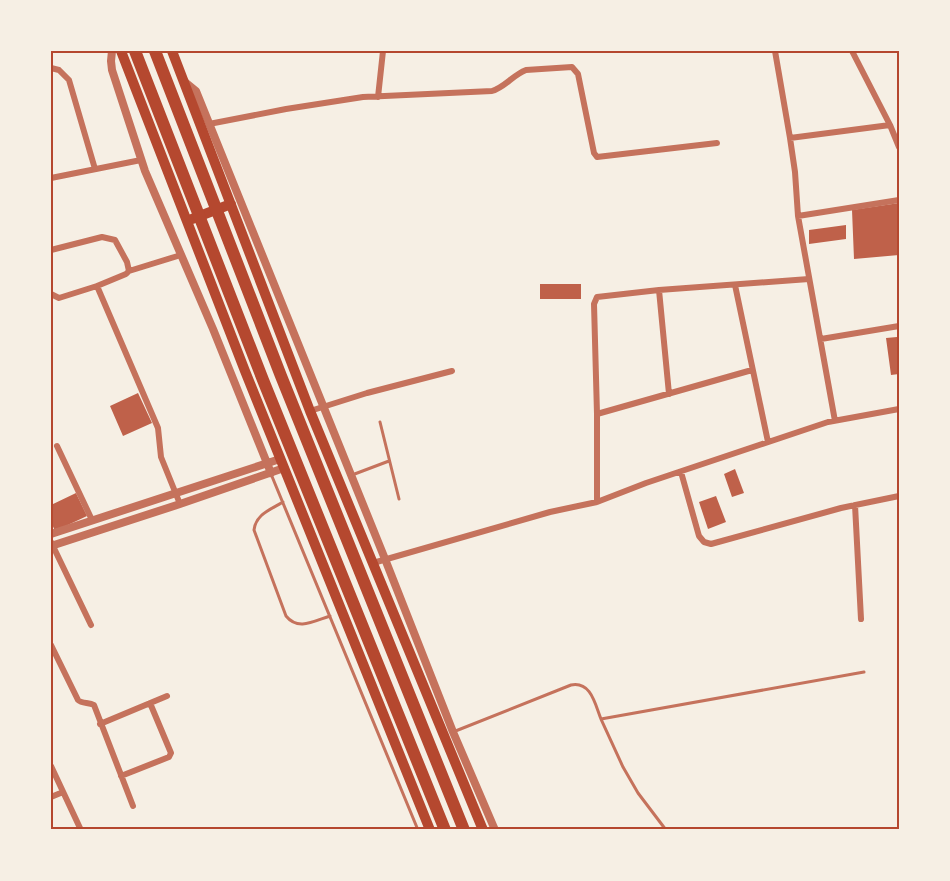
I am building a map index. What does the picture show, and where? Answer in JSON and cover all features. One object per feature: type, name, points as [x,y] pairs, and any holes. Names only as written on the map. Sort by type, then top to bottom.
[{"type":"highway","points":[[121,51],[282,464],[430,830]]},
{"type":"highway","points":[[135,51],[262,380],[445,830]]},
{"type":"highway","points":[[155,51],[281,376],[464,830]]},
{"type":"highway","points":[[172,51],[310,411],[373,563],[449,734],[483,830]]},
{"type":"highway","points":[[186,221],[231,204]]},
{"type":"street","points":[[112,51],[112,70],[141,160],[271,472]]},
{"type":"street","points":[[378,97],[383,51]]},
{"type":"street","points":[[775,51],[795,172],[798,216],[836,421]]},
{"type":"street","points":[[852,51],[899,147]]},
{"type":"street","points":[[209,124],[314,104],[378,97],[488,92],[498,89],[526,70],[572,67],[578,74],[594,153],[597,157],[717,143]]},
{"type":"street","points":[[51,68],[59,70],[69,80],[95,169]]},
{"type":"street","points":[[183,80],[196,91],[385,559],[449,734],[495,830]]},
{"type":"street","points":[[790,138],[890,125]]},
{"type":"street","points":[[51,178],[141,160]]},
{"type":"street","points":[[798,216],[899,200]]},
{"type":"street","points":[[51,250],[102,237],[113,238],[123,251],[129,271]]},
{"type":"street","points":[[51,294],[58,298],[97,286],[129,271],[181,255]]},
{"type":"street","points":[[597,502],[595,298],[659,290],[809,279]]},
{"type":"street","points":[[735,285],[768,442]]},
{"type":"street","points":[[97,286],[158,428],[161,457],[180,504]]},
{"type":"street","points":[[659,290],[669,394]]},
{"type":"street","points":[[821,339],[899,326]]},
{"type":"street","points":[[597,414],[752,370]]},
{"type":"street","points":[[310,411],[452,371]]},
{"type":"street","points":[[373,563],[550,512],[597,502],[828,422],[899,409]]},
{"type":"street","points":[[57,447],[92,520]]},
{"type":"street","points":[[51,534],[267,463],[282,464]]},
{"type":"street","points":[[91,625],[52,544],[180,504],[271,472],[282,464]]},
{"type":"street","points":[[681,472],[699,536],[704,542],[711,543],[855,505],[899,496]]},
{"type":"street","points":[[855,505],[861,619]]},
{"type":"street","points":[[51,645],[75,696],[81,702],[94,705],[133,806]]},
{"type":"street","points":[[100,724],[167,696]]},
{"type":"street","points":[[121,776],[171,756],[150,703]]},
{"type":"street","points":[[51,766],[80,828]]},
{"type":"street","points":[[51,797],[63,792]]},
{"type":"lane","points":[[380,422],[399,499]]},
{"type":"lane","points":[[351,475],[389,461]]},
{"type":"lane","points":[[271,472],[418,830]]},
{"type":"lane","points":[[283,502],[260,516],[254,530],[286,616],[297,624],[330,616]]},
{"type":"lane","points":[[601,719],[864,672]]},
{"type":"lane","points":[[449,734],[571,685],[584,686],[589,690],[623,767],[638,793],[666,830]]},
{"type":"building","points":[[899,203],[899,255],[854,259],[852,210]]},
{"type":"building","points":[[846,225],[846,239],[809,244],[809,230]]},
{"type":"building","points":[[540,284],[581,284],[581,299],[540,299]]},
{"type":"building","points":[[897,337],[899,374],[891,375],[886,338]]},
{"type":"building","points":[[138,393],[152,423],[123,436],[110,406]]},
{"type":"building","points":[[735,469],[744,493],[732,497],[724,474]]},
{"type":"building","points":[[76,493],[87,516],[55,531],[51,522],[51,505]]},
{"type":"building","points":[[716,496],[726,522],[708,529],[699,502]]}]
